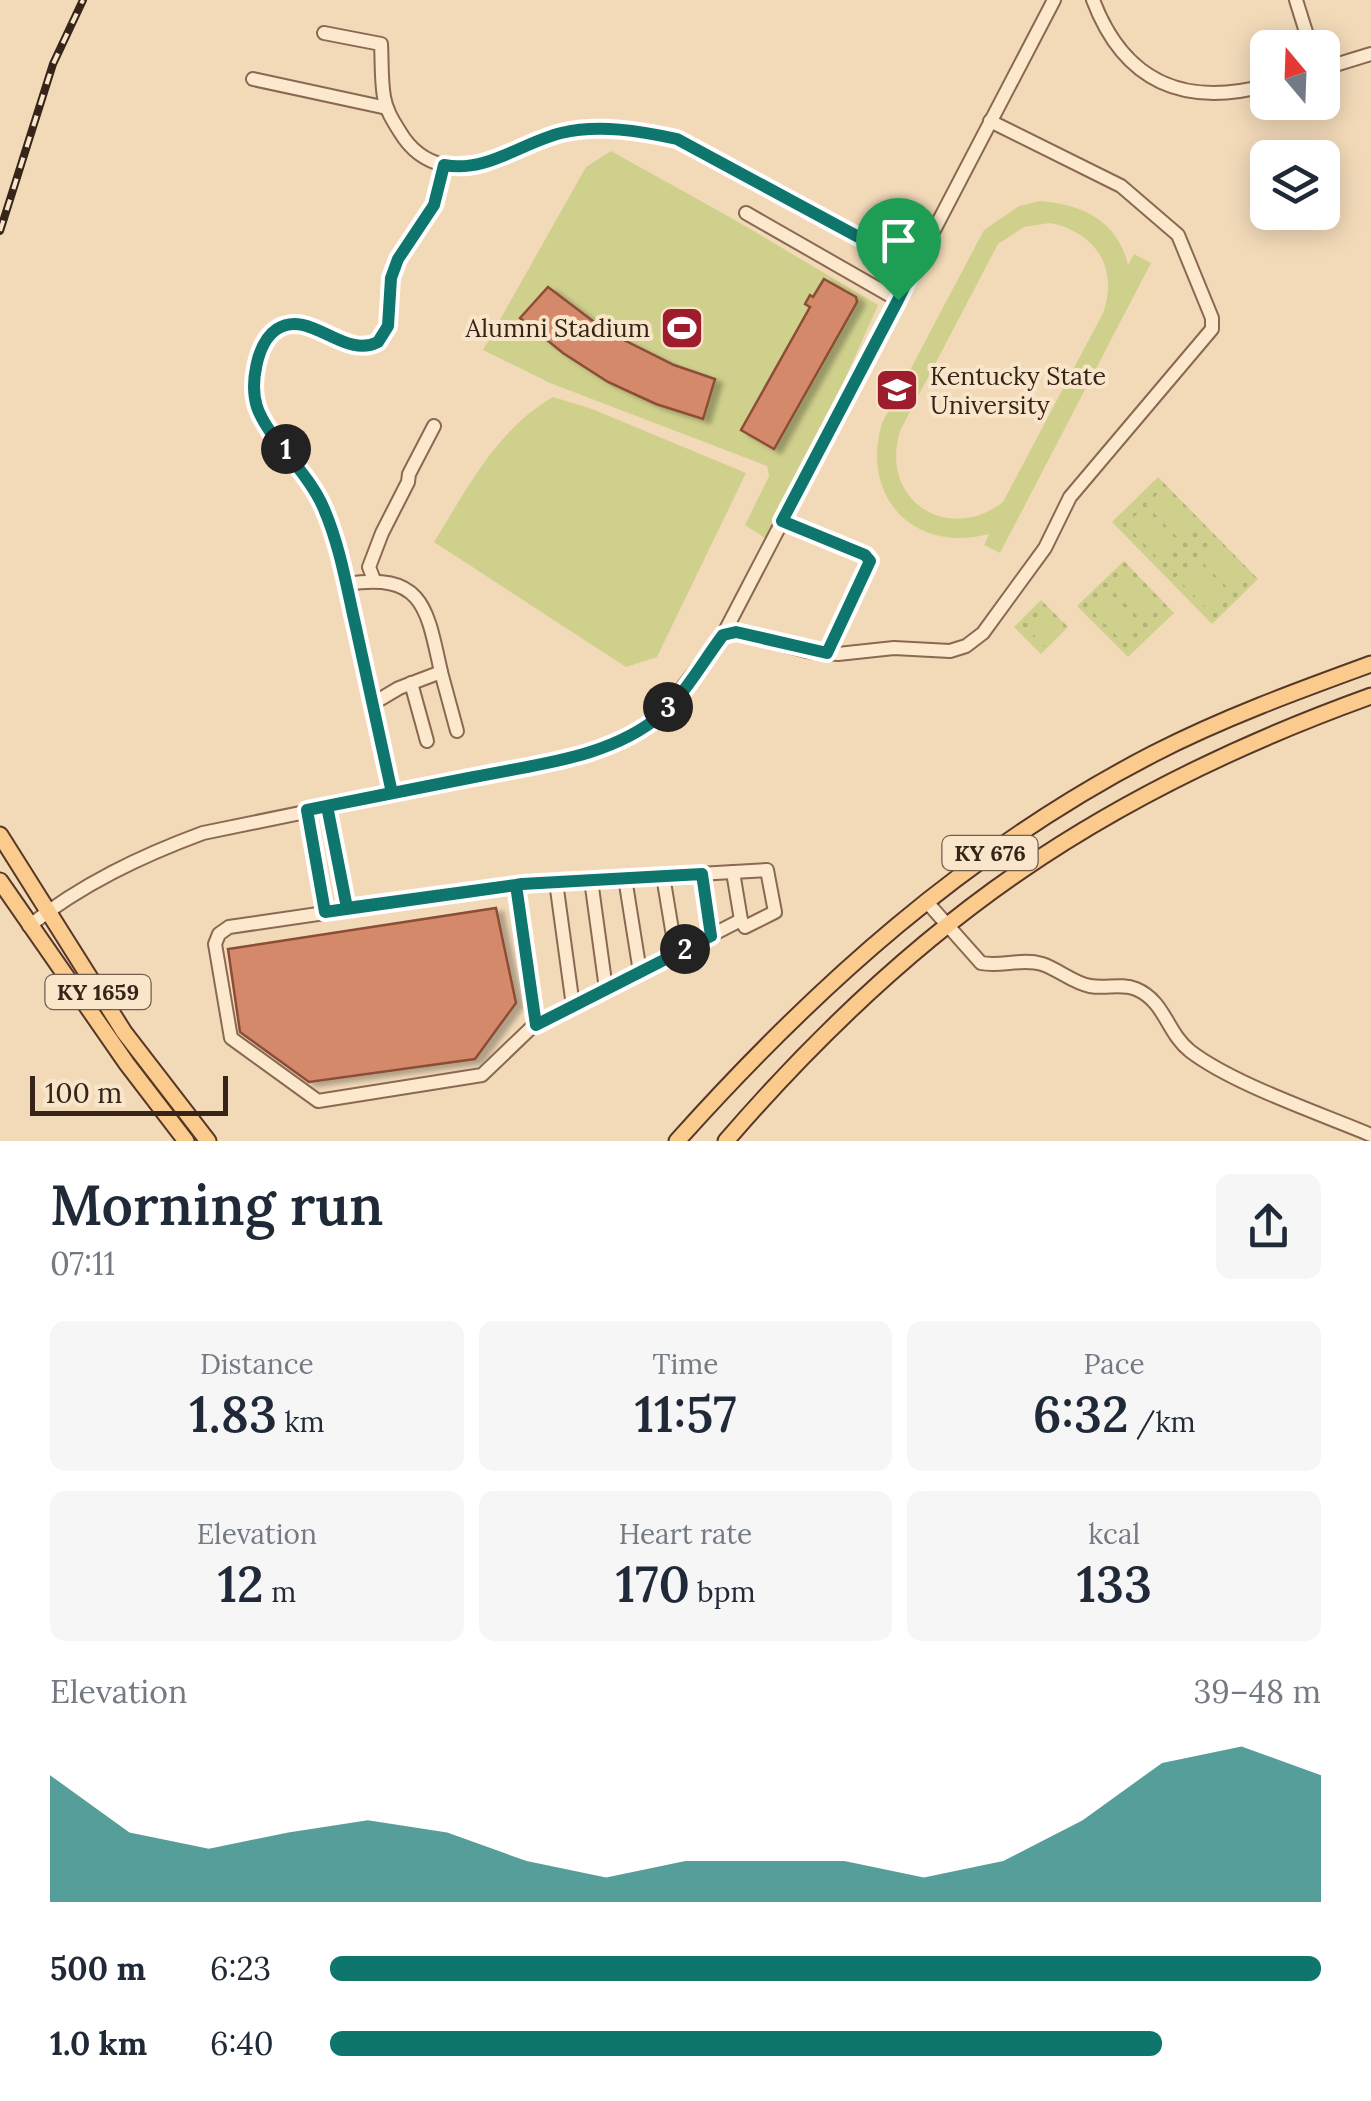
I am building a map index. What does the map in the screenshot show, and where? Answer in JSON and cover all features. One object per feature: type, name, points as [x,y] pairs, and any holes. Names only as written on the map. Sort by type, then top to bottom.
[{"type":"main road","name":"KY 676","points":[[677,1141],[782,1028],[847,967],[926,901],[1030,825],[1127,768],[1228,719],[1371,664]]},
{"type":"main road","name":"KY 676","points":[[726,1141],[830,1026],[946,924],[1036,858],[1144,794],[1247,744],[1371,696]]},
{"type":"main road","name":"KY 1659","points":[[0,835],[124,1032],[208,1141]]},
{"type":"main road","name":"KY 1659","points":[[0,881],[127,1064],[186,1141]]},
{"type":"street","points":[[29,926],[48,910],[151,853],[203,833],[583,755],[627,738],[663,713],[723,635],[1054,0]]},
{"type":"street","points":[[1093,0],[1115,45],[1158,82],[1214,95],[1250,88]]},
{"type":"street","points":[[1296,0],[1305,30]]},
{"type":"street","points":[[324,33],[381,44],[387,108],[406,143],[424,159],[468,166],[499,159],[575,130],[642,132],[677,139],[914,267]]},
{"type":"street","points":[[1340,63],[1371,54]]},
{"type":"street","points":[[254,79],[387,108]]},
{"type":"street","points":[[723,635],[736,632],[827,653],[894,648],[950,651],[966,646],[984,633],[1045,548],[1070,497],[1212,329],[1212,318],[1178,235],[1121,186],[990,122]]},
{"type":"street","points":[[392,793],[346,584],[318,494],[257,407],[256,373],[268,339],[285,326],[304,326],[358,348],[370,347],[384,337],[391,278],[398,259],[434,205],[444,165]]},
{"type":"street","points":[[746,213],[898,300]]},
{"type":"street","points":[[374,580],[369,567],[382,532],[434,426]]},
{"type":"street","points":[[782,521],[865,555],[870,561],[827,653]]},
{"type":"street","points":[[346,584],[374,580],[420,599],[428,613],[457,731]]},
{"type":"street","points":[[372,704],[441,672]]},
{"type":"street","points":[[412,684],[427,741]]},
{"type":"street","points":[[327,806],[347,908]]},
{"type":"street","points":[[307,810],[325,912]]},
{"type":"street","points":[[734,872],[745,927],[775,912],[767,870],[625,878],[516,885],[347,908],[229,928],[219,934],[214,944],[231,1038],[318,1101],[482,1075],[536,1025],[741,920]]},
{"type":"street","points":[[702,874],[711,936]]},
{"type":"street","points":[[663,876],[676,954]]},
{"type":"street","points":[[625,878],[640,972]]},
{"type":"street","points":[[591,880],[606,989]]},
{"type":"street","points":[[556,882],[573,1006]]},
{"type":"street","points":[[516,885],[536,1025]]},
{"type":"street","points":[[926,901],[981,964],[1029,961],[1088,986],[1126,985],[1138,989],[1152,997],[1192,1052],[1238,1078],[1371,1135]]},
{"type":"green space","name":"Alumni Stadium","points":[[611,151],[878,305],[765,538],[745,525],[769,476],[767,466],[550,383],[483,350],[586,167]]},
{"type":"green space","points":[[1040,201],[1084,211],[1116,237],[1128,265],[1134,254],[1151,263],[1000,553],[984,545],[989,534],[938,536],[899,514],[886,496],[877,450],[882,423],[984,230],[1019,206]],"holes":[[[1050,223],[1080,235],[1100,255],[1108,282],[1103,313],[1003,502],[981,514],[960,519],[922,508],[908,494],[899,475],[896,453],[901,429],[998,244],[1024,227]]]},
{"type":"green space","points":[[553,397],[592,409],[746,473],[657,657],[626,667],[434,542],[499,443]]},
{"type":"green space","points":[[1158,477],[1258,579],[1212,624],[1112,522]]},
{"type":"green space","points":[[1162,490],[1195,524],[1179,539],[1146,505]]},
{"type":"green space","points":[[1141,510],[1174,544],[1159,559],[1126,525]]},
{"type":"green space","points":[[1212,541],[1245,575],[1230,590],[1197,557]]},
{"type":"green space","points":[[1124,561],[1174,613],[1128,657],[1077,606]]},
{"type":"green space","points":[[1192,562],[1225,595],[1209,611],[1176,577]]},
{"type":"green space","points":[[1127,574],[1160,608],[1144,623],[1112,590]]},
{"type":"green space","points":[[1107,594],[1140,628],[1124,643],[1091,610]]},
{"type":"green space","points":[[1041,600],[1068,627],[1041,654],[1014,627]]},
{"type":"green space","points":[[1045,616],[1062,632],[1046,648],[1030,631]]},
{"type":"building","points":[[824,279],[856,297],[857,302],[774,449],[741,430],[810,307],[805,304]]},
{"type":"building","points":[[548,287],[606,331],[674,365],[715,379],[703,419],[656,404],[608,382],[563,353],[520,318]]},
{"type":"building","points":[[496,908],[516,1003],[475,1059],[309,1082],[240,1032],[228,949]]},
{"type":"railway","points":[[0,231],[53,64],[83,0]]},
{"type":"place","name":"Alumni Stadium","points":[[682,328]]},
{"type":"place","name":"Kentucky State University","points":[[897,390]]},
{"type":"route","points":[[898,300],[782,521],[865,555],[870,561],[827,653],[736,632],[723,635],[663,713],[627,738],[583,755],[392,793],[327,806],[307,810],[325,912],[516,885],[536,1025],[711,936],[702,874],[522,884],[347,908],[327,806],[392,793],[346,584],[326,512],[308,478],[257,407],[254,378],[264,345],[273,332],[300,324],[358,348],[378,342],[388,326],[391,278],[398,259],[434,205],[444,165],[468,166],[499,159],[575,130],[642,132],[677,139],[914,267],[898,300]]}]
